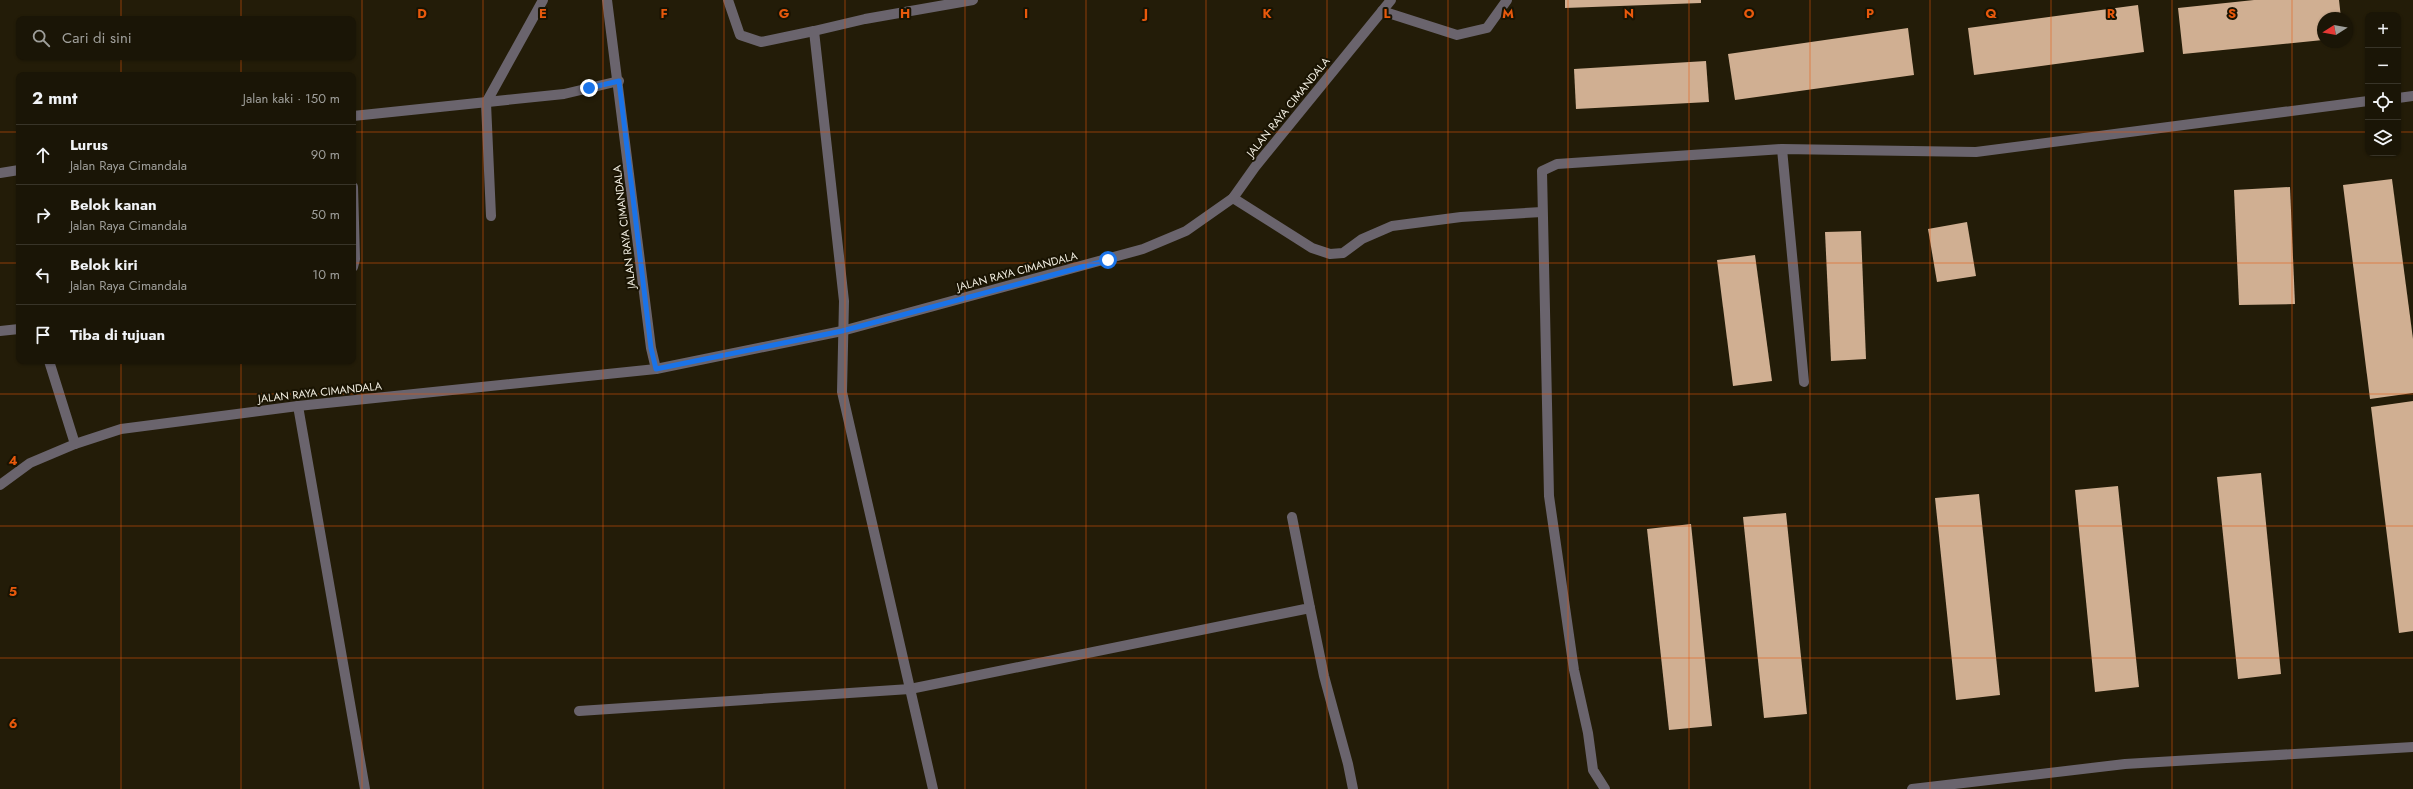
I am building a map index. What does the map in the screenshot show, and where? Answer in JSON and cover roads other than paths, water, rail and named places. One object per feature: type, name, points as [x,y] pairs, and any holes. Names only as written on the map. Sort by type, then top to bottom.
[{"type":"street","points":[[491,216],[486,103],[544,0]]},
{"type":"street","name":"JALAN RAYA CIMANDALA","points":[[607,0],[619,81],[651,348],[656,369]]},
{"type":"street","points":[[728,0],[740,35],[762,42],[865,19],[973,0]]},
{"type":"street","name":"JALAN RAYA CIMANDALA","points":[[0,485],[30,463],[74,444],[121,428],[298,406],[656,369],[842,331],[1143,249],[1186,231],[1233,198],[1255,167],[1391,0]]},
{"type":"street","points":[[1382,10],[1457,35],[1488,28],[1507,0]]},
{"type":"street","points":[[814,31],[844,301],[842,331],[842,392],[933,789]]},
{"type":"street","points":[[356,116],[564,94],[619,81]]},
{"type":"street","points":[[2401,98],[2413,96]]},
{"type":"street","points":[[1606,789],[1593,770],[1588,733],[1574,670],[1549,496],[1542,171],[1557,164],[1782,148],[1976,152],[2365,102]]},
{"type":"street","points":[[1782,148],[1804,382]]},
{"type":"street","points":[[0,173],[16,170]]},
{"type":"street","points":[[1233,198],[1312,248],[1330,254],[1343,253],[1362,239],[1392,226],[1460,217],[1542,212]]},
{"type":"street","points":[[0,331],[16,329]]},
{"type":"street","points":[[50,364],[74,444]]},
{"type":"street","points":[[298,406],[365,789]]},
{"type":"street","points":[[1292,517],[1324,676],[1348,764],[1352,789]]},
{"type":"street","points":[[578,711],[910,689],[1310,608]]},
{"type":"street","points":[[1912,789],[2125,764],[2413,747]]}]
